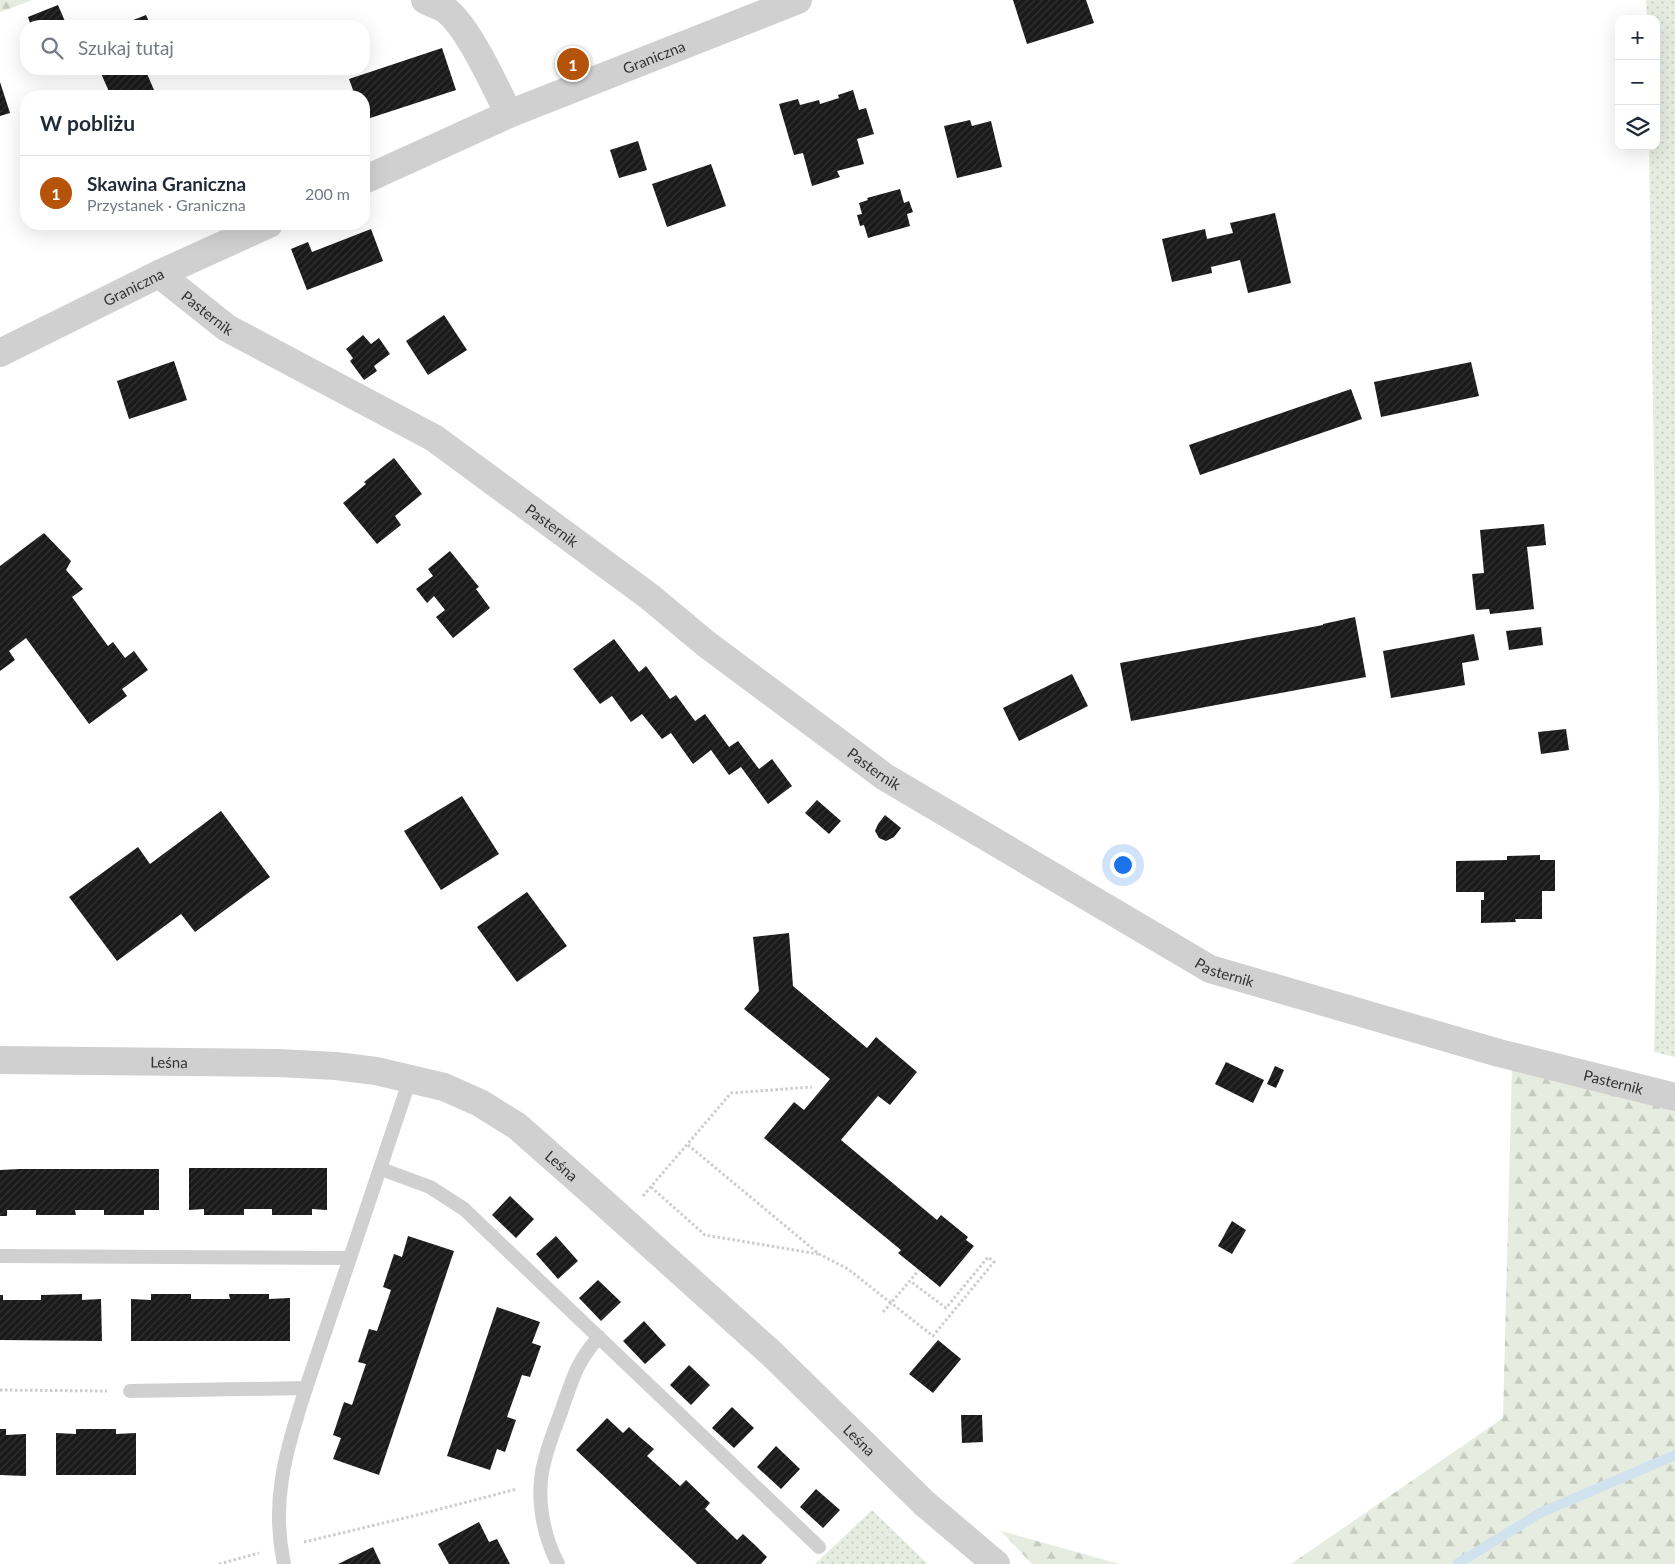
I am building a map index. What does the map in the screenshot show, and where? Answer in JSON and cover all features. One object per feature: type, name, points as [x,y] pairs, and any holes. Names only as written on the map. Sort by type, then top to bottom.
[{"type":"street","name":"Graniczna","points":[[370,177],[509,114],[798,0]]},
{"type":"street","points":[[438,3],[458,21],[470,39],[509,114]]},
{"type":"street","name":"Graniczna","points":[[0,353],[160,274],[256,230]]},
{"type":"street","name":"Pasternik","points":[[160,274],[227,328],[434,438],[650,597],[704,643],[885,777],[1210,969],[1499,1053],[1675,1097]]},
{"type":"street","name":"Leśna","points":[[0,1060],[278,1063],[336,1066],[410,1078],[444,1087],[480,1103],[517,1126],[772,1354],[924,1503],[996,1564]]},
{"type":"lane","points":[[284,1564],[278,1524],[280,1487],[286,1452],[410,1078]]},
{"type":"lane","points":[[381,1169],[430,1187],[464,1209],[819,1547]]},
{"type":"lane","points":[[0,1256],[350,1258]]},
{"type":"lane","points":[[558,1564],[545,1532],[541,1504],[541,1482],[544,1461],[576,1369],[585,1352],[599,1337]]},
{"type":"lane","points":[[130,1391],[306,1388]]},
{"type":"path","points":[[622,1220],[732,1093],[812,1087]]},
{"type":"path","points":[[688,1145],[819,1254],[848,1269],[934,1336],[994,1262],[988,1257],[946,1308],[910,1281]]},
{"type":"path","points":[[651,1187],[704,1235],[819,1254]]},
{"type":"path","points":[[883,1312],[919,1270]]},
{"type":"path","points":[[0,1390],[130,1391]]},
{"type":"path","points":[[219,1564],[281,1547],[408,1518],[541,1482]]},
{"type":"green space","points":[[0,0],[33,0],[0,12]]},
{"type":"green space","points":[[1646,0],[1675,0],[1675,1057],[1654,1052],[1659,799],[1649,150],[1660,150],[1660,15],[1647,15]]},
{"type":"green space","points":[[1512,1066],[1675,1110],[1675,1564],[1291,1564],[1503,1418]]},
{"type":"green space","points":[[872,1510],[928,1564],[815,1564]]},
{"type":"green space","points":[[1001,1531],[1120,1564],[1032,1564]]},
{"type":"building","points":[[1013,0],[1086,0],[1094,23],[1027,44]]},
{"type":"building","points":[[58,5],[64,20],[29,20],[28,17]]},
{"type":"building","points":[[146,15],[148,20],[133,20]]},
{"type":"building","points":[[442,48],[456,90],[370,118],[370,90],[353,90],[349,79],[361,75],[370,75],[370,72]]},
{"type":"building","points":[[102,75],[148,75],[154,90],[108,90]]},
{"type":"building","points":[[0,82],[10,113],[0,116]]},
{"type":"building","points":[[853,90],[859,110],[866,108],[874,134],[857,139],[864,164],[837,171],[840,177],[812,186],[803,153],[794,155],[779,104],[798,99],[800,105],[819,100],[820,104],[839,98],[838,95]]},
{"type":"building","points":[[970,120],[972,126],[991,121],[1002,167],[957,178],[944,126]]},
{"type":"building","points":[[638,141],[647,170],[619,178],[610,150]]},
{"type":"building","points":[[711,164],[726,206],[667,227],[652,184]]},
{"type":"building","points":[[900,189],[904,203],[909,201],[913,212],[907,214],[910,226],[868,238],[864,225],[860,226],[857,215],[862,214],[859,203],[868,200],[867,198]]},
{"type":"building","points":[[1275,213],[1291,283],[1248,293],[1240,260],[1211,267],[1212,273],[1172,282],[1162,239],[1205,229],[1207,239],[1233,233],[1230,223]]},
{"type":"building","points":[[370,229],[383,261],[307,290],[291,249],[308,242],[312,252]]},
{"type":"building","points":[[444,315],[467,350],[428,375],[406,341]]},
{"type":"building","points":[[363,335],[371,344],[379,338],[390,354],[374,366],[377,371],[364,380],[350,361],[353,358],[346,349]]},
{"type":"building","points":[[174,361],[187,400],[129,419],[117,381]]},
{"type":"building","points":[[1471,362],[1479,396],[1381,417],[1374,382]]},
{"type":"building","points":[[1351,389],[1362,419],[1200,475],[1189,445]]},
{"type":"building","points":[[394,458],[422,494],[395,516],[401,525],[377,544],[343,503],[366,484],[364,482]]},
{"type":"building","points":[[1544,524],[1546,545],[1527,547],[1534,609],[1490,614],[1489,609],[1476,610],[1472,574],[1484,573],[1480,530]]},
{"type":"building","points":[[44,533],[71,561],[66,570],[83,589],[72,597],[108,646],[113,642],[125,658],[134,651],[148,670],[122,689],[127,696],[89,724],[26,638],[9,651],[15,660],[0,671],[0,566]]},
{"type":"building","points":[[450,551],[479,587],[476,589],[490,608],[453,638],[436,617],[445,610],[434,596],[427,603],[416,589],[433,576],[428,569]]},
{"type":"building","points":[[1355,617],[1366,677],[1131,721],[1120,663],[1323,625]]},
{"type":"building","points":[[1541,627],[1543,645],[1509,650],[1506,631]]},
{"type":"building","points":[[1474,634],[1479,660],[1462,663],[1465,685],[1391,698],[1383,651]]},
{"type":"building","points":[[614,639],[639,672],[646,666],[670,699],[676,695],[695,721],[705,714],[729,747],[738,741],[759,769],[772,759],[792,786],[768,804],[741,767],[729,775],[711,750],[693,764],[671,733],[662,739],[642,714],[631,722],[612,696],[600,704],[573,669]]},
{"type":"building","points":[[1072,674],[1088,706],[1019,741],[1003,708]]},
{"type":"building","points":[[1566,729],[1569,750],[1541,754],[1538,732]]},
{"type":"building","points":[[462,796],[499,854],[441,890],[404,831]]},
{"type":"building","points":[[817,800],[841,821],[829,834],[805,813]]},
{"type":"building","points":[[221,811],[270,877],[195,932],[181,914],[117,961],[69,897],[138,847],[150,864]]},
{"type":"building","points":[[885,815],[901,828],[894,837],[886,841],[879,838],[875,831]]},
{"type":"building","points":[[1540,855],[1540,860],[1555,860],[1555,891],[1542,891],[1542,919],[1515,919],[1516,922],[1481,923],[1481,900],[1484,900],[1484,892],[1456,892],[1456,861],[1507,860],[1507,856]]},
{"type":"building","points":[[527,892],[567,946],[517,982],[477,927]]},
{"type":"building","points":[[789,933],[793,986],[867,1048],[876,1037],[917,1072],[890,1105],[878,1096],[841,1140],[937,1220],[941,1215],[968,1237],[966,1240],[974,1246],[940,1287],[898,1253],[901,1250],[764,1138],[794,1102],[804,1110],[830,1079],[744,1009],[759,991],[753,937]]},
{"type":"building","points":[[1226,1062],[1264,1080],[1253,1103],[1215,1084]]},
{"type":"building","points":[[1275,1066],[1284,1070],[1276,1088],[1267,1084]]},
{"type":"building","points":[[189,1168],[327,1168],[327,1210],[312,1209],[312,1215],[272,1215],[272,1209],[244,1209],[244,1215],[204,1215],[204,1209],[189,1210]]},
{"type":"building","points":[[159,1169],[159,1210],[144,1210],[144,1215],[104,1215],[104,1210],[75,1210],[76,1215],[36,1215],[36,1210],[7,1210],[7,1216],[0,1216],[0,1170]]},
{"type":"building","points":[[510,1196],[534,1219],[516,1238],[492,1215]]},
{"type":"building","points":[[1232,1221],[1246,1230],[1232,1254],[1218,1246]]},
{"type":"building","points":[[408,1236],[454,1251],[379,1475],[333,1459],[341,1438],[333,1435],[344,1402],[352,1405],[366,1364],[358,1362],[369,1329],[377,1331],[391,1290],[383,1287],[394,1254],[402,1257]]},
{"type":"building","points":[[556,1236],[578,1261],[558,1279],[536,1254]]},
{"type":"building","points":[[598,1280],[621,1302],[601,1321],[579,1298]]},
{"type":"building","points":[[82,1294],[82,1300],[101,1299],[102,1341],[0,1340],[0,1295],[3,1295],[3,1300],[41,1300],[41,1295]]},
{"type":"building","points":[[151,1294],[191,1294],[191,1299],[230,1299],[229,1294],[269,1294],[269,1299],[290,1298],[290,1341],[131,1341],[131,1299],[151,1300]]},
{"type":"building","points":[[497,1307],[540,1322],[532,1343],[541,1346],[530,1377],[522,1375],[507,1417],[516,1420],[505,1452],[497,1449],[490,1470],[447,1456]]},
{"type":"building","points":[[644,1321],[666,1345],[645,1364],[623,1341]]},
{"type":"building","points":[[938,1340],[961,1359],[933,1393],[909,1374]]},
{"type":"building","points":[[689,1365],[710,1385],[691,1405],[670,1385]]},
{"type":"building","points":[[732,1407],[754,1428],[734,1448],[712,1428]]},
{"type":"building","points":[[961,1415],[982,1415],[983,1442],[962,1443]]},
{"type":"building","points":[[607,1418],[623,1433],[629,1427],[654,1449],[647,1456],[680,1486],[686,1480],[710,1503],[705,1509],[737,1540],[743,1534],[755,1545],[767,1557],[761,1564],[697,1564],[576,1450]]},
{"type":"building","points":[[0,1429],[6,1429],[6,1435],[26,1434],[26,1476],[0,1475]]},
{"type":"building","points":[[76,1429],[116,1429],[116,1434],[136,1433],[136,1475],[56,1475],[56,1433],[76,1434]]},
{"type":"building","points":[[776,1446],[800,1469],[781,1489],[757,1467]]},
{"type":"building","points":[[816,1489],[840,1510],[823,1528],[800,1507]]},
{"type":"building","points":[[479,1522],[489,1542],[497,1539],[510,1564],[449,1564],[438,1544]]},
{"type":"building","points":[[373,1547],[381,1564],[338,1564]]},
{"type":"waterway","points":[[1457,1564],[1540,1513],[1675,1455]]},
{"type":"place","name":"Skawina Graniczna","points":[[573,64]]}]
